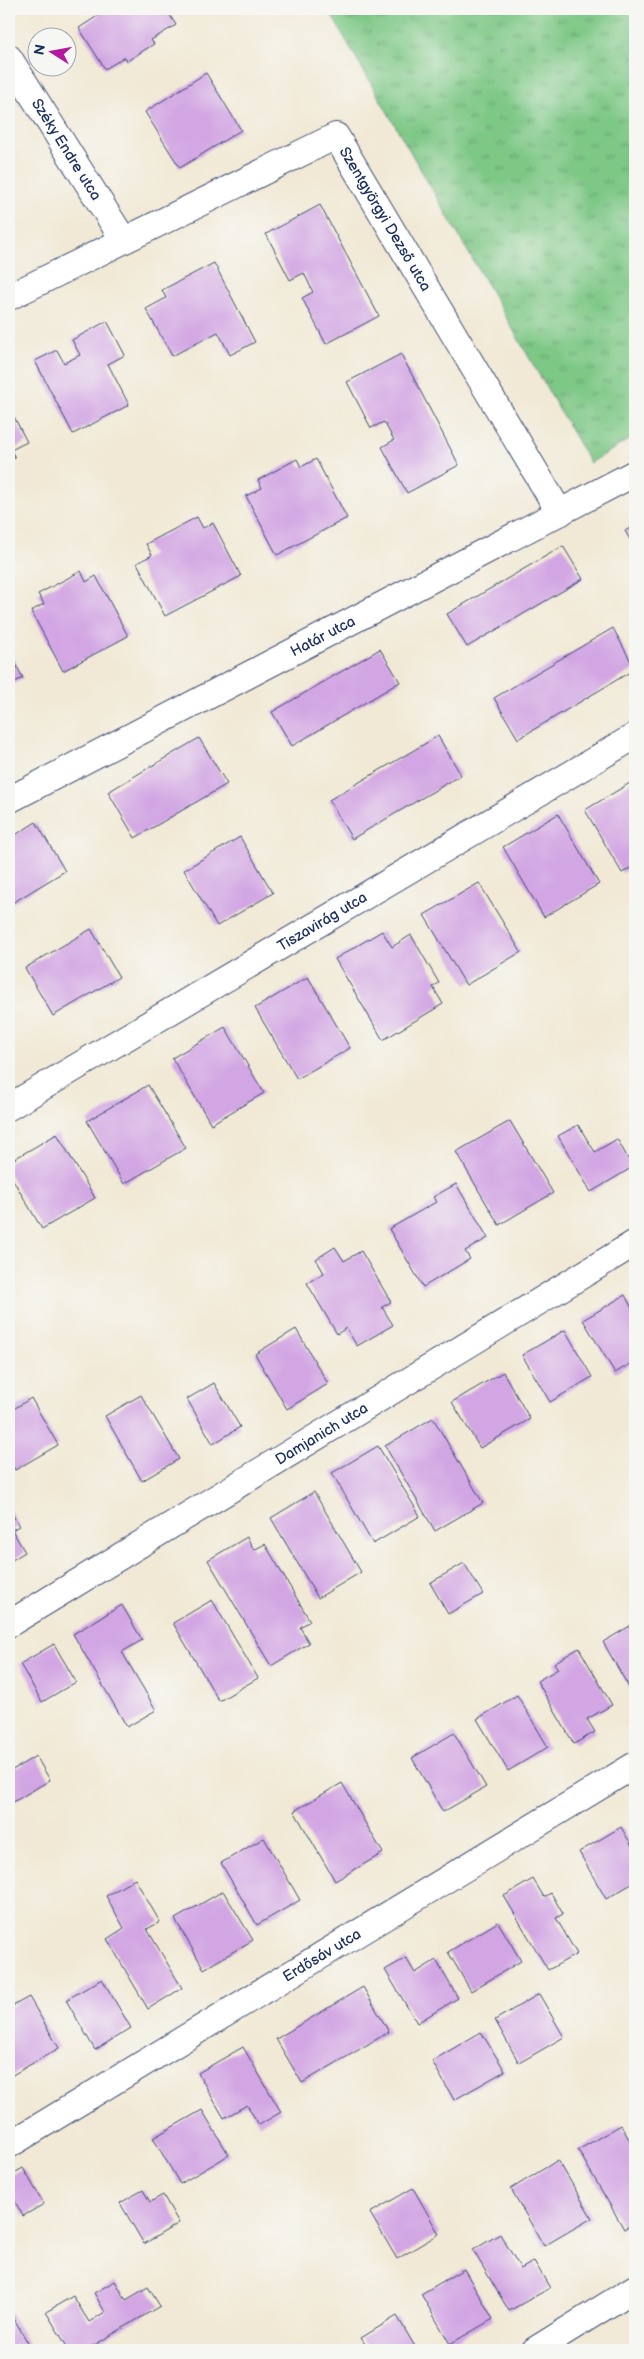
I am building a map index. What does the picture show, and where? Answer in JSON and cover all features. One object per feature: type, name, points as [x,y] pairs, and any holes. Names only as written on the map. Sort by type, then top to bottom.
[{"type":"street","name":"Széky Endre utca","points":[[9,58],[123,239]]},
{"type":"street","name":"Szentgyörgyi Dezső utca","points":[[9,297],[123,239],[336,136],[560,513]]},
{"type":"street","name":"Határ utca","points":[[9,800],[635,473]]},
{"type":"street","name":"Tiszavirág utca","points":[[9,1107],[635,736]]},
{"type":"street","name":"Damjanich utca","points":[[9,1624],[635,1244]]},
{"type":"street","name":"Erdősáv utca","points":[[9,2145],[635,1765]]},
{"type":"street","points":[[535,2350],[635,2288]]},
{"type":"green space","points":[[328,9],[635,9],[635,436],[590,463]]},
{"type":"building","points":[[99,9],[166,9],[176,25],[151,40],[154,44],[127,61],[125,57],[105,69],[79,28],[99,15],[96,11]]},
{"type":"building","points":[[206,73],[241,130],[180,168],[145,112]]},
{"type":"building","points":[[320,205],[379,316],[326,344],[302,298],[313,292],[304,273],[290,280],[266,234]]},
{"type":"building","points":[[214,263],[255,342],[230,355],[218,332],[172,356],[146,309],[166,298],[162,290]]},
{"type":"building","points":[[107,321],[125,355],[108,364],[129,405],[73,434],[35,361],[57,350],[64,363],[80,355],[72,340]]},
{"type":"building","points":[[401,354],[459,465],[407,493],[382,447],[394,440],[384,422],[371,428],[347,382]]},
{"type":"building","points":[[9,407],[27,442],[11,450],[15,458],[9,462]]},
{"type":"building","points":[[297,459],[301,467],[316,459],[347,518],[277,555],[246,496],[262,488],[258,480]]},
{"type":"building","points":[[197,517],[203,528],[213,523],[241,576],[165,616],[137,563],[152,555],[146,544]]},
{"type":"building","points":[[635,525],[635,548],[625,531]]},
{"type":"building","points":[[563,546],[583,579],[467,647],[447,614]]},
{"type":"building","points":[[81,571],[86,582],[96,576],[128,636],[63,671],[31,611],[44,604],[38,594]]},
{"type":"building","points":[[613,628],[635,669],[518,739],[494,698]]},
{"type":"building","points":[[380,649],[400,682],[292,746],[272,712]]},
{"type":"building","points":[[9,651],[23,678],[9,685]]},
{"type":"building","points":[[438,736],[461,775],[352,839],[329,800]]},
{"type":"building","points":[[199,738],[227,784],[135,838],[108,792]]},
{"type":"building","points":[[635,780],[635,865],[622,873],[585,810]]},
{"type":"building","points":[[558,814],[599,884],[544,917],[503,847]]},
{"type":"building","points":[[36,822],[65,871],[9,905],[9,839]]},
{"type":"building","points":[[240,837],[273,893],[217,926],[184,870]]},
{"type":"building","points":[[479,883],[521,952],[466,985],[424,915]]},
{"type":"building","points":[[91,929],[119,977],[53,1016],[25,968]]},
{"type":"building","points":[[382,931],[392,947],[411,935],[439,983],[433,987],[443,1004],[383,1040],[335,959]]},
{"type":"building","points":[[308,977],[350,1048],[297,1079],[255,1008]]},
{"type":"building","points":[[225,1027],[264,1093],[211,1124],[172,1058]]},
{"type":"building","points":[[148,1085],[186,1148],[124,1184],[87,1121]]},
{"type":"building","points":[[510,1121],[553,1193],[499,1225],[456,1152]]},
{"type":"building","points":[[578,1125],[595,1152],[617,1139],[633,1167],[591,1192],[558,1136]]},
{"type":"building","points":[[57,1134],[95,1198],[42,1229],[9,1173],[9,1162]]},
{"type":"building","points":[[456,1184],[488,1238],[465,1251],[470,1259],[423,1287],[389,1229],[436,1202],[433,1197]]},
{"type":"building","points":[[335,1247],[344,1261],[361,1251],[391,1302],[382,1307],[393,1325],[357,1346],[346,1328],[337,1334],[307,1283],[324,1273],[316,1259]]},
{"type":"building","points":[[625,1295],[635,1314],[635,1361],[615,1373],[583,1320]]},
{"type":"building","points":[[296,1329],[328,1384],[287,1409],[255,1354]]},
{"type":"building","points":[[565,1330],[592,1377],[550,1402],[522,1355]]},
{"type":"building","points":[[503,1372],[530,1419],[480,1448],[452,1402]]},
{"type":"building","points":[[214,1383],[240,1427],[213,1444],[187,1399]]},
{"type":"building","points":[[141,1395],[179,1459],[142,1481],[105,1416]]},
{"type":"building","points":[[31,1398],[58,1445],[15,1470],[9,1459],[9,1412]]},
{"type":"building","points":[[433,1418],[483,1503],[435,1531],[385,1446]]},
{"type":"building","points":[[378,1446],[420,1516],[373,1544],[332,1473]]},
{"type":"building","points":[[314,1492],[361,1572],[318,1598],[271,1518]]},
{"type":"building","points":[[9,1508],[19,1526],[12,1530],[25,1552],[9,1562]]},
{"type":"building","points":[[247,1537],[254,1550],[265,1544],[310,1621],[300,1627],[309,1643],[271,1666],[208,1560]]},
{"type":"building","points":[[464,1563],[483,1594],[448,1614],[430,1583]]},
{"type":"building","points":[[212,1600],[258,1678],[219,1701],[173,1623]]},
{"type":"building","points":[[122,1605],[142,1640],[122,1652],[156,1710],[127,1727],[73,1634]]},
{"type":"building","points":[[635,1623],[635,1698],[603,1642]]},
{"type":"building","points":[[54,1644],[76,1682],[42,1702],[20,1664]]},
{"type":"building","points":[[579,1648],[612,1705],[587,1719],[595,1732],[574,1744],[537,1681],[558,1669],[554,1663]]},
{"type":"building","points":[[517,1695],[548,1747],[508,1771],[477,1719]]},
{"type":"building","points":[[454,1733],[486,1787],[443,1812],[412,1758]]},
{"type":"building","points":[[36,1756],[50,1780],[10,1804],[9,1772]]},
{"type":"building","points":[[342,1783],[383,1853],[335,1881],[294,1811]]},
{"type":"building","points":[[621,1827],[635,1851],[635,1882],[606,1899],[579,1852]]},
{"type":"building","points":[[264,1838],[300,1900],[257,1925],[221,1863]]},
{"type":"building","points":[[135,1879],[160,1922],[147,1929],[182,1988],[148,2009],[107,1939],[124,1928],[106,1896]]},
{"type":"building","points":[[533,1879],[544,1897],[551,1893],[563,1914],[556,1918],[577,1954],[548,1970],[504,1896]]},
{"type":"building","points":[[223,1891],[253,1940],[204,1969],[175,1919]]},
{"type":"building","points":[[498,1922],[521,1961],[471,1991],[448,1952]]},
{"type":"building","points":[[406,1958],[415,1973],[436,1960],[458,1998],[417,2023],[385,1970]]},
{"type":"building","points":[[102,1979],[131,2028],[95,2050],[66,2000]]},
{"type":"building","points":[[363,1987],[389,2032],[302,2083],[276,2039]]},
{"type":"building","points":[[539,1994],[564,2037],[519,2063],[495,2020]]},
{"type":"building","points":[[29,1997],[59,2048],[9,2077],[9,2008]]},
{"type":"building","points":[[481,2032],[505,2071],[454,2100],[432,2061]]},
{"type":"building","points":[[243,2047],[281,2112],[259,2125],[247,2105],[224,2118],[198,2073]]},
{"type":"building","points":[[202,2110],[229,2155],[180,2184],[153,2138]]},
{"type":"building","points":[[621,2125],[635,2150],[635,2223],[624,2229],[578,2150]]},
{"type":"building","points":[[558,2160],[592,2218],[544,2246],[511,2189]]},
{"type":"building","points":[[23,2168],[44,2204],[23,2216],[9,2191],[9,2176]]},
{"type":"building","points":[[413,2188],[439,2234],[397,2259],[370,2213]]},
{"type":"building","points":[[143,2190],[150,2202],[163,2195],[179,2223],[144,2244],[120,2203]]},
{"type":"building","points":[[500,2234],[521,2269],[534,2261],[550,2288],[509,2311],[473,2250]]},
{"type":"building","points":[[464,2269],[493,2319],[450,2344],[421,2294]]},
{"type":"building","points":[[115,2281],[126,2300],[148,2287],[160,2306],[86,2350],[69,2350],[46,2312],[73,2296],[89,2322],[105,2312],[94,2293]]},
{"type":"building","points":[[9,2310],[32,2350],[9,2350]]},
{"type":"building","points":[[397,2316],[417,2350],[369,2350],[361,2338]]}]
